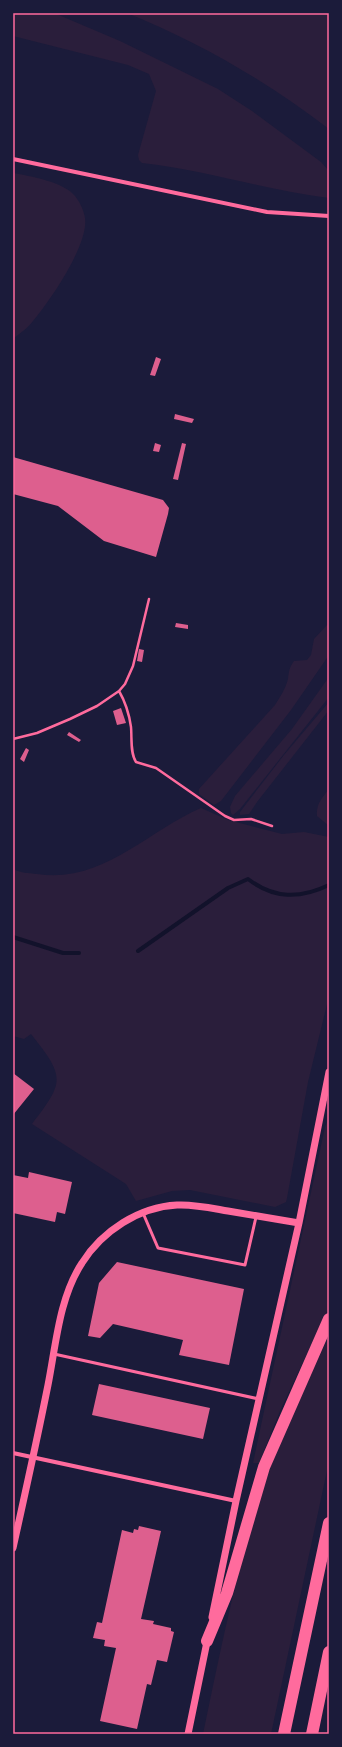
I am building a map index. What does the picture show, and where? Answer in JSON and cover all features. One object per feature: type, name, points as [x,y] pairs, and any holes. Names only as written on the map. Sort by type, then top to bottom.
[{"type":"highway","points":[[207,1641],[227,1593],[264,1467],[329,1319]]},
{"type":"highway","points":[[284,1734],[329,1524]]},
{"type":"highway","points":[[312,1734],[329,1652]]},
{"type":"street","points":[[13,159],[267,212],[329,216]]},
{"type":"street","points":[[188,1734],[236,1501],[299,1223],[328,1084],[329,1072]]},
{"type":"street","points":[[13,1548],[34,1457],[54,1354],[70,1287],[81,1263],[97,1243],[132,1217],[176,1205],[299,1223]]},
{"type":"street","points":[[13,1453],[236,1501]]},
{"type":"lane","points":[[143,1213],[158,1248],[245,1265],[256,1216]]},
{"type":"lane","points":[[54,1354],[259,1399]]},
{"type":"path","points":[[13,739],[37,732],[70,719],[97,706],[119,691],[125,684],[133,666],[149,599]]},
{"type":"path","points":[[119,691],[126,702],[129,712],[133,755],[136,762],[156,768],[225,816],[234,820],[251,819],[272,826]]},
{"type":"shaded area","points":[[13,13],[54,13],[120,41],[218,89],[252,111],[321,162],[329,171],[329,198],[282,190],[189,170],[142,163],[139,160],[138,155],[156,91],[149,74],[128,65],[13,36]]},
{"type":"shaded area","points":[[127,13],[329,13],[329,129],[282,95],[232,64],[154,24]]},
{"type":"shaded area","points":[[13,173],[46,180],[70,191],[75,196],[84,212],[85,229],[75,257],[49,300],[31,324],[13,339]]},
{"type":"shaded area","points":[[327,625],[329,625],[329,655],[291,710],[221,801],[214,805],[199,794],[199,789],[275,705],[286,686],[292,663],[294,661],[307,660],[311,655],[314,639]]},
{"type":"shaded area","points":[[329,677],[329,697],[240,809],[233,815],[230,807],[235,796],[292,729]]},
{"type":"shaded area","points":[[329,702],[329,710],[249,814],[240,815],[240,812],[284,755]]},
{"type":"shaded area","points":[[329,789],[329,826],[317,816],[317,808],[320,801]]},
{"type":"shaded area","points":[[201,808],[228,820],[282,834],[304,832],[329,837],[329,996],[308,1082],[286,1202],[275,1207],[190,1190],[172,1191],[136,1201],[126,1184],[32,1124],[51,1098],[57,1079],[55,1070],[50,1060],[31,1034],[24,1039],[13,1036],[13,869],[27,873],[60,875],[82,871],[103,864],[123,854],[181,818]]},
{"type":"shaded area","points":[[329,1117],[329,1307],[280,1411],[259,1463],[253,1463],[325,1127]]},
{"type":"shaded area","points":[[329,1336],[329,1461],[271,1734],[203,1734],[236,1582],[262,1492],[284,1432]]},
{"type":"building","points":[[156,357],[161,359],[155,376],[150,375]]},
{"type":"building","points":[[175,414],[194,419],[192,423],[174,419]]},
{"type":"building","points":[[155,443],[161,445],[159,452],[153,451]]},
{"type":"building","points":[[182,443],[186,444],[178,480],[173,479]]},
{"type":"building","points":[[13,457],[163,500],[169,508],[156,557],[104,541],[58,506],[13,494]]},
{"type":"building","points":[[176,623],[188,625],[188,629],[175,627]]},
{"type":"building","points":[[139,649],[144,650],[142,662],[137,661]]},
{"type":"building","points":[[121,708],[126,723],[117,725],[113,711]]},
{"type":"building","points":[[69,732],[81,740],[79,742],[67,735]]},
{"type":"building","points":[[26,748],[29,750],[24,762],[20,759]]},
{"type":"building","points":[[13,1073],[34,1089],[13,1115]]},
{"type":"building","points":[[29,1172],[72,1182],[65,1214],[57,1212],[55,1222],[13,1213],[13,1175],[28,1178]]},
{"type":"building","points":[[117,1262],[244,1289],[229,1365],[179,1355],[183,1340],[113,1324],[100,1338],[88,1336],[99,1283]]},
{"type":"building","points":[[99,1384],[210,1408],[203,1439],[92,1415]]},
{"type":"building","points":[[139,1526],[161,1531],[141,1619],[154,1621],[153,1624],[171,1628],[171,1631],[174,1632],[167,1662],[157,1660],[151,1685],[147,1684],[137,1729],[100,1721],[116,1648],[104,1646],[105,1640],[93,1638],[97,1622],[102,1623],[122,1530],[133,1533],[134,1529],[138,1530]]},
{"type":"waterway","points":[[138,951],[228,888],[248,879],[258,886],[287,895],[308,893],[329,885]]},
{"type":"waterway","points":[[13,937],[63,953],[79,953]]}]
